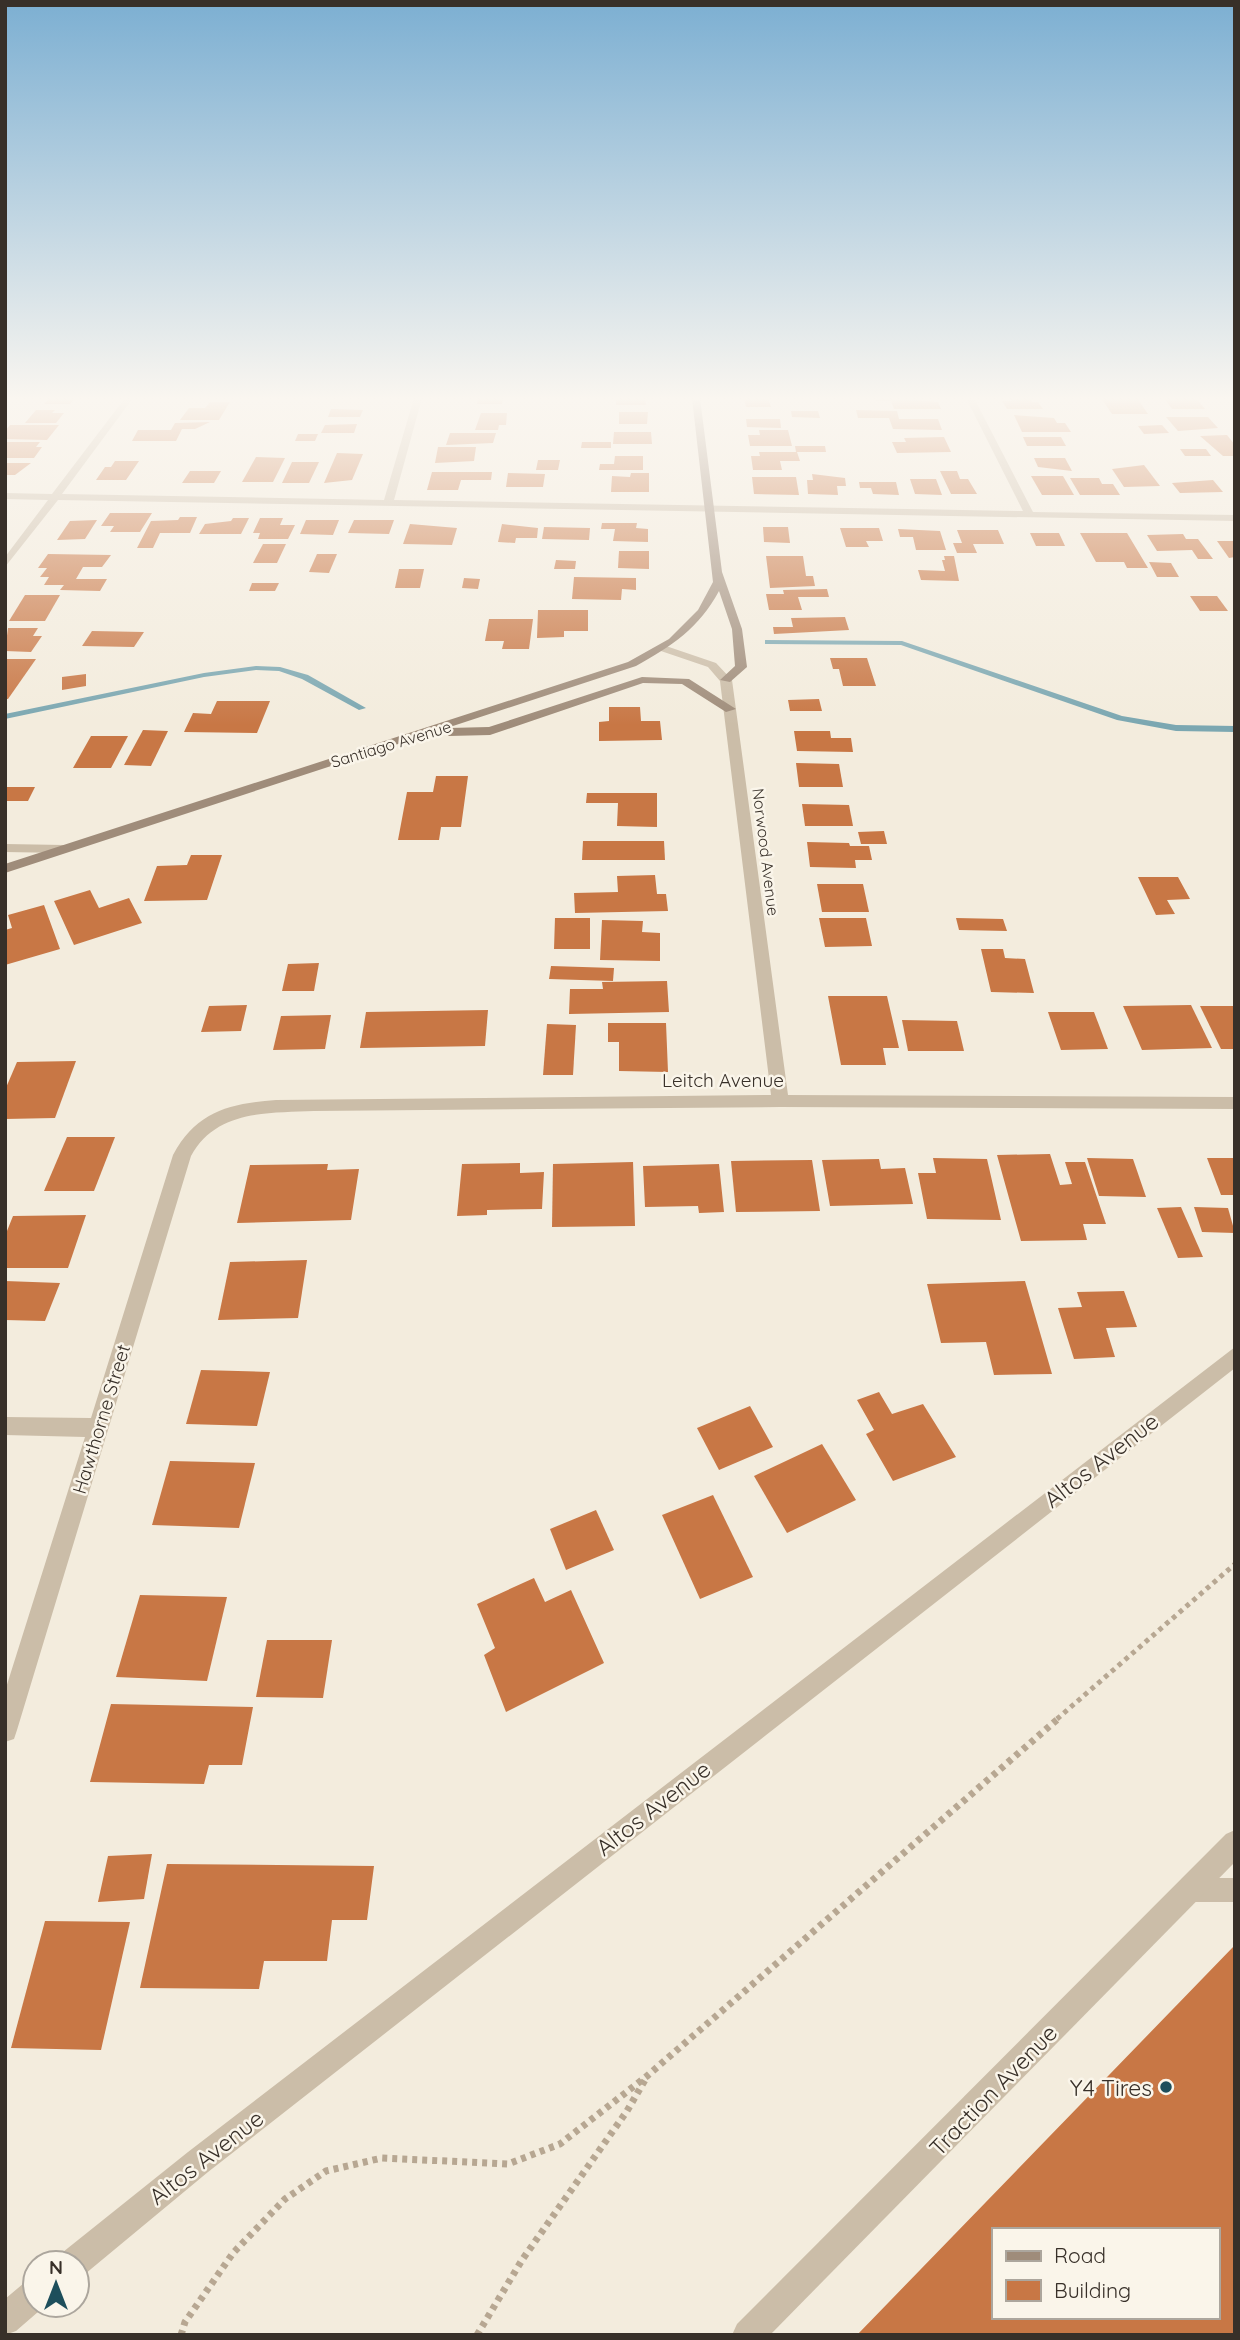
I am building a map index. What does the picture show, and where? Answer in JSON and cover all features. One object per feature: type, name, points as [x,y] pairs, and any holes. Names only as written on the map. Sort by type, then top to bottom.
[{"type":"main road","points":[[709,509],[717,571],[737,629],[741,667],[726,680]]},
{"type":"main road","name":"Santiago Avenue","points":[[5,869],[431,732],[632,664],[662,648],[703,611],[718,582],[717,571]]},
{"type":"main road","points":[[431,732],[490,730],[642,680],[685,681],[730,709]]},
{"type":"street","points":[[5,564],[49,507]]},
{"type":"street","points":[[613,507],[1235,518]]},
{"type":"street","points":[[1026,507],[1030,514]]},
{"type":"street","points":[[662,648],[712,665],[726,680]]},
{"type":"street","name":"Norwood Avenue","points":[[726,680],[780,1101]]},
{"type":"street","name":"Santiago Avenue","points":[[5,848],[64,849]]},
{"type":"street","name":"Leitch Avenue","points":[[214,1119],[249,1109],[269,1107],[780,1101],[1235,1103]]},
{"type":"street","name":"Hawthorne Street","points":[[5,1730],[183,1155],[194,1135],[214,1119]]},
{"type":"street","name":"Altos Avenue","points":[[91,2249],[242,2128],[1235,1356]]},
{"type":"street","points":[[5,1426],[98,1428]]},
{"type":"street","name":"Traction Avenue","points":[[748,2335],[1235,1843]]},
{"type":"street","points":[[5,2320],[21,2306]]},
{"type":"lane","points":[[1188,1890],[1235,1890]]},
{"type":"path","points":[[181,2335],[185,2322],[233,2253],[285,2199],[326,2171],[382,2158],[508,2164],[560,2144],[647,2076],[1235,1564]]},
{"type":"path","points":[[477,2335],[522,2260],[627,2111],[647,2076]]},
{"type":"building","points":[[110,513],[152,513],[140,532],[110,532],[114,526],[101,526]]},
{"type":"building","points":[[180,517],[197,517],[190,533],[160,533],[153,548],[137,548],[151,521],[178,520]]},
{"type":"building","points":[[233,518],[249,518],[241,534],[199,534],[205,524],[231,521]]},
{"type":"building","points":[[260,518],[283,518],[280,525],[295,525],[288,539],[258,539],[260,533],[253,533]]},
{"type":"building","points":[[97,520],[85,539],[57,540],[70,521]]},
{"type":"building","points":[[306,520],[339,520],[333,535],[300,534]]},
{"type":"building","points":[[354,520],[394,520],[389,534],[348,533]]},
{"type":"building","points":[[602,523],[637,523],[636,528],[648,529],[648,542],[613,541],[615,529],[601,529]]},
{"type":"building","points":[[410,524],[457,528],[452,545],[403,544]]},
{"type":"building","points":[[502,524],[538,528],[537,538],[516,538],[515,543],[498,542]]},
{"type":"building","points":[[544,527],[590,528],[589,540],[542,539]]},
{"type":"building","points":[[763,527],[788,527],[790,543],[764,542]]},
{"type":"building","points":[[840,528],[879,528],[883,541],[866,541],[869,547],[846,547]]},
{"type":"building","points":[[898,529],[940,531],[946,550],[916,550],[913,537],[900,537]]},
{"type":"building","points":[[957,530],[998,530],[1004,544],[973,544],[977,553],[957,553],[953,543],[962,543]]},
{"type":"building","points":[[1030,533],[1059,533],[1065,546],[1036,546]]},
{"type":"building","points":[[1080,533],[1127,533],[1148,568],[1127,568],[1124,562],[1096,562]]},
{"type":"building","points":[[1183,534],[1186,539],[1198,539],[1213,559],[1198,559],[1192,550],[1157,551],[1147,535]]},
{"type":"building","points":[[1217,541],[1235,541],[1235,557],[1229,558]]},
{"type":"building","points":[[263,544],[286,544],[277,563],[253,563]]},
{"type":"building","points":[[619,551],[649,551],[649,569],[618,568]]},
{"type":"building","points":[[48,554],[111,555],[102,567],[83,567],[76,579],[107,579],[100,591],[60,590],[64,585],[44,585],[49,577],[40,577],[47,568],[38,568]]},
{"type":"building","points":[[317,554],[337,554],[329,573],[309,572]]},
{"type":"building","points":[[766,556],[803,556],[806,576],[813,576],[815,586],[770,588]]},
{"type":"building","points":[[944,556],[954,556],[959,581],[921,580],[918,570],[945,571],[942,560],[945,560]]},
{"type":"building","points":[[556,560],[576,561],[575,569],[554,569]]},
{"type":"building","points":[[1149,562],[1171,563],[1179,577],[1157,577]]},
{"type":"building","points":[[399,569],[424,569],[420,588],[395,588]]},
{"type":"building","points":[[574,577],[636,578],[636,590],[622,589],[621,600],[572,599]]},
{"type":"building","points":[[464,578],[480,579],[478,589],[462,588]]},
{"type":"building","points":[[252,583],[279,583],[275,591],[249,591]]},
{"type":"building","points":[[827,589],[829,597],[798,597],[802,610],[769,610],[766,594],[784,594],[783,590]]},
{"type":"building","points":[[25,595],[60,595],[45,621],[9,621]]},
{"type":"building","points":[[1190,596],[1217,596],[1228,611],[1200,611]]},
{"type":"building","points":[[538,610],[588,610],[588,631],[564,631],[564,637],[537,638]]},
{"type":"building","points":[[845,617],[849,630],[774,634],[773,627],[793,627],[791,618]]},
{"type":"building","points":[[489,619],[533,619],[529,649],[502,649],[504,641],[485,641]]},
{"type":"building","points":[[8,628],[38,628],[33,636],[42,636],[31,652],[5,651]]},
{"type":"building","points":[[92,631],[144,632],[134,647],[82,646]]},
{"type":"building","points":[[830,658],[867,658],[876,686],[843,686],[839,669],[833,669]]},
{"type":"building","points":[[5,659],[36,659],[8,699],[5,699]]},
{"type":"building","points":[[86,674],[86,686],[62,690],[62,677]]},
{"type":"building","points":[[819,699],[822,711],[790,711],[788,700]]},
{"type":"building","points":[[217,701],[270,701],[257,733],[184,732],[193,713],[211,714]]},
{"type":"building","points":[[609,707],[640,707],[641,721],[660,721],[662,740],[599,741],[599,722],[609,721]]},
{"type":"building","points":[[143,730],[168,731],[151,766],[124,765]]},
{"type":"building","points":[[794,731],[830,731],[831,738],[851,738],[853,752],[797,751]]},
{"type":"building","points":[[91,736],[128,736],[111,768],[73,768]]},
{"type":"building","points":[[796,763],[839,764],[843,787],[799,787]]},
{"type":"building","points":[[436,776],[468,776],[461,827],[441,827],[439,840],[398,840],[407,792],[433,792]]},
{"type":"building","points":[[5,787],[35,787],[28,801],[5,801]]},
{"type":"building","points":[[587,793],[657,793],[657,827],[617,826],[618,803],[586,803]]},
{"type":"building","points":[[802,804],[849,805],[853,826],[805,826]]},
{"type":"building","points":[[884,831],[887,844],[861,844],[858,832]]},
{"type":"building","points":[[583,841],[664,841],[665,860],[582,860]]},
{"type":"building","points":[[807,842],[869,846],[872,860],[855,860],[856,868],[810,867]]},
{"type":"building","points":[[191,855],[222,855],[207,900],[144,901],[157,866],[187,865]]},
{"type":"building","points":[[655,875],[657,894],[666,894],[668,911],[575,913],[574,893],[618,892],[617,876]]},
{"type":"building","points":[[1138,877],[1178,877],[1190,899],[1167,900],[1175,914],[1156,915]]},
{"type":"building","points":[[817,884],[863,884],[869,912],[822,912]]},
{"type":"building","points":[[90,890],[99,908],[129,898],[142,923],[74,945],[54,901]]},
{"type":"building","points":[[44,905],[60,949],[5,965],[5,930],[12,928],[8,915]]},
{"type":"building","points":[[555,918],[590,918],[590,949],[554,949]]},
{"type":"building","points":[[819,918],[866,918],[872,946],[825,947]]},
{"type":"building","points":[[956,918],[1003,919],[1007,931],[959,930]]},
{"type":"building","points":[[602,920],[643,921],[642,932],[660,933],[660,961],[600,960]]},
{"type":"building","points":[[981,949],[1003,949],[1005,958],[1025,959],[1034,993],[991,992]]},
{"type":"building","points":[[319,963],[314,991],[282,991],[288,964]]},
{"type":"building","points":[[551,966],[614,968],[613,981],[549,979]]},
{"type":"building","points":[[667,981],[669,1012],[569,1014],[570,989],[603,989],[602,982]]},
{"type":"building","points":[[828,996],[887,996],[899,1048],[883,1048],[886,1065],[841,1065]]},
{"type":"building","points":[[247,1005],[241,1031],[201,1032],[209,1006]]},
{"type":"building","points":[[1191,1005],[1212,1048],[1142,1050],[1123,1006]]},
{"type":"building","points":[[1200,1006],[1235,1006],[1235,1049],[1221,1049]]},
{"type":"building","points":[[488,1010],[485,1046],[360,1048],[366,1012]]},
{"type":"building","points":[[1048,1012],[1094,1012],[1108,1049],[1061,1050]]},
{"type":"building","points":[[331,1015],[325,1049],[273,1050],[281,1016]]},
{"type":"building","points":[[902,1020],[957,1021],[964,1051],[908,1051]]},
{"type":"building","points":[[608,1023],[666,1023],[668,1072],[619,1071],[619,1042],[608,1042]]},
{"type":"building","points":[[547,1024],[576,1025],[573,1075],[543,1075]]},
{"type":"building","points":[[76,1061],[55,1118],[5,1119],[5,1090],[17,1062]]},
{"type":"building","points":[[67,1137],[115,1137],[94,1191],[44,1191]]},
{"type":"building","points":[[1050,1154],[1060,1185],[1072,1184],[1065,1162],[1085,1162],[1106,1224],[1083,1224],[1087,1240],[1021,1241],[997,1155]]},
{"type":"building","points":[[933,1158],[987,1159],[1001,1220],[927,1219],[918,1173],[936,1173]]},
{"type":"building","points":[[1087,1158],[1133,1159],[1146,1197],[1099,1196]]},
{"type":"building","points":[[1207,1158],[1235,1158],[1235,1195],[1221,1195]]},
{"type":"building","points":[[879,1159],[881,1169],[905,1168],[913,1204],[830,1206],[822,1160]]},
{"type":"building","points":[[812,1160],[820,1211],[736,1212],[731,1161]]},
{"type":"building","points":[[633,1162],[635,1226],[552,1227],[553,1164]]},
{"type":"building","points":[[520,1163],[520,1173],[544,1172],[542,1209],[487,1210],[487,1215],[457,1216],[462,1164]]},
{"type":"building","points":[[328,1164],[327,1170],[359,1169],[351,1220],[237,1223],[250,1165]]},
{"type":"building","points":[[719,1164],[724,1212],[699,1213],[698,1206],[645,1207],[643,1166]]},
{"type":"building","points":[[1181,1207],[1203,1257],[1178,1258],[1157,1208]]},
{"type":"building","points":[[1194,1207],[1228,1208],[1235,1233],[1202,1232]]},
{"type":"building","points":[[86,1215],[68,1268],[5,1268],[5,1236],[13,1216]]},
{"type":"building","points":[[307,1260],[298,1318],[218,1320],[230,1262]]},
{"type":"building","points":[[5,1281],[60,1283],[45,1321],[5,1320]]},
{"type":"building","points":[[1025,1281],[1052,1374],[994,1375],[986,1342],[941,1343],[927,1284]]},
{"type":"building","points":[[1124,1291],[1137,1327],[1106,1328],[1115,1357],[1074,1359],[1058,1308],[1082,1307],[1077,1292]]},
{"type":"building","points":[[201,1370],[270,1372],[257,1426],[186,1424]]},
{"type":"building","points":[[879,1392],[892,1414],[923,1404],[956,1457],[893,1481],[866,1434],[874,1430],[857,1400]]},
{"type":"building","points":[[750,1406],[773,1447],[719,1470],[697,1428]]},
{"type":"building","points":[[822,1444],[856,1500],[787,1533],[754,1476]]},
{"type":"building","points":[[170,1461],[255,1463],[239,1528],[152,1525]]},
{"type":"building","points":[[713,1495],[753,1577],[700,1599],[662,1515]]},
{"type":"building","points":[[596,1510],[614,1550],[566,1570],[550,1529]]},
{"type":"building","points":[[534,1578],[545,1602],[571,1590],[604,1663],[506,1712],[484,1655],[495,1648],[477,1604]]},
{"type":"building","points":[[140,1595],[227,1597],[207,1681],[116,1677]]},
{"type":"building","points":[[267,1640],[332,1640],[323,1698],[256,1697]]},
{"type":"building","points":[[111,1704],[253,1707],[242,1765],[209,1765],[204,1784],[90,1782]]},
{"type":"building","points":[[152,1854],[144,1899],[98,1902],[108,1856]]},
{"type":"building","points":[[167,1864],[374,1866],[367,1920],[332,1920],[327,1961],[264,1961],[259,1989],[140,1988]]},
{"type":"building","points":[[45,1921],[130,1922],[101,2050],[11,2048]]},
{"type":"building","name":"Y4 Tires","points":[[1235,1945],[1235,2335],[857,2335]]},
{"type":"waterway","points":[[768,642],[902,643],[1120,718],[1176,728],[1235,729]]},
{"type":"waterway","points":[[5,717],[204,675],[256,668],[280,669],[305,677],[362,708]]},
{"type":"place","name":"Y4 Tires","points":[[1166,2087]]}]
